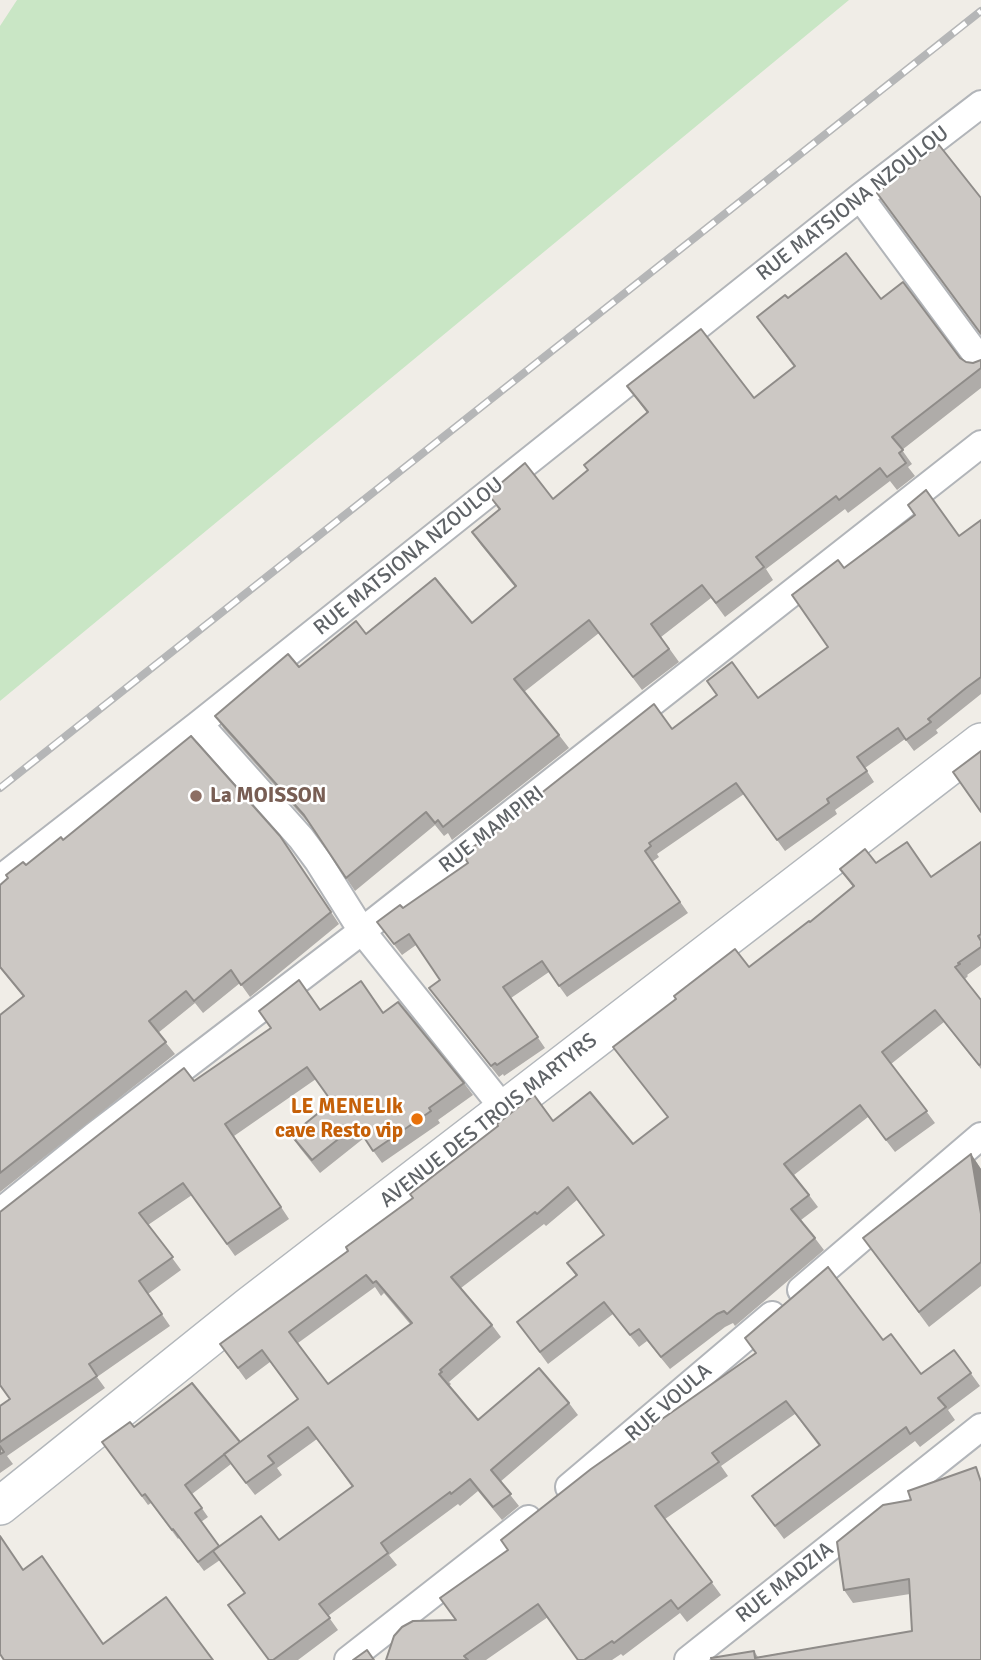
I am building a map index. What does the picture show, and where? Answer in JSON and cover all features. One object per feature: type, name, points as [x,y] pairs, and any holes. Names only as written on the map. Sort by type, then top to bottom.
[{"type":"main road","name":"AVENUE DES TROIS MARTYRS","points":[[0,1506],[249,1306],[981,742]]},
{"type":"street","name":"RUE MATSIONA NZOULOU","points":[[0,878],[199,724],[860,197],[981,104]]},
{"type":"street","points":[[860,197],[981,361]]},
{"type":"street","name":"RUE MAMPIRI","points":[[0,1212],[981,444]]},
{"type":"street","points":[[199,724],[301,838],[318,860],[362,931],[504,1109]]},
{"type":"street","name":"RUE VOULA","points":[[348,1660],[588,1472],[981,1136]]},
{"type":"street","name":"RUE MADZIA","points":[[688,1660],[981,1427]]},
{"type":"green space","points":[[17,0],[849,0],[0,701],[0,26]]},
{"type":"building","points":[[939,145],[981,198],[981,334],[877,193]]},
{"type":"building","points":[[846,253],[881,299],[903,282],[960,358],[973,363],[981,360],[981,368],[892,437],[903,450],[899,453],[906,463],[887,477],[880,468],[839,500],[836,496],[756,557],[764,567],[716,603],[702,585],[651,624],[669,649],[633,677],[589,620],[514,679],[559,735],[443,827],[438,820],[435,823],[426,812],[346,878],[304,815],[215,716],[288,654],[299,667],[356,621],[366,634],[435,578],[472,623],[516,586],[472,532],[500,509],[488,494],[525,463],[553,499],[588,470],[584,465],[648,412],[627,386],[701,329],[754,398],[795,366],[757,317],[785,295],[788,298]]},
{"type":"building","points":[[926,490],[959,536],[981,520],[981,677],[928,719],[931,722],[906,740],[898,728],[857,757],[867,771],[827,799],[829,803],[777,840],[736,783],[649,843],[651,846],[645,851],[680,902],[559,986],[542,961],[503,987],[538,1037],[497,1065],[495,1063],[491,1066],[429,988],[440,980],[409,934],[394,944],[377,922],[400,905],[403,908],[468,863],[463,855],[654,704],[672,729],[717,695],[707,681],[732,662],[758,698],[828,647],[792,595],[838,560],[844,568],[915,515],[908,505]]},
{"type":"building","points":[[191,736],[280,836],[331,912],[241,985],[231,970],[194,1001],[186,991],[149,1021],[166,1042],[0,1173],[0,1015],[24,996],[0,967],[0,885],[8,878],[6,875],[23,862],[26,865],[61,837],[63,840]]},
{"type":"building","points":[[981,751],[981,812],[953,772]]},
{"type":"building","points":[[907,842],[931,877],[981,842],[981,934],[978,936],[981,947],[955,967],[981,1000],[981,1064],[979,1065],[935,1010],[882,1052],[927,1111],[886,1140],[860,1105],[784,1164],[809,1195],[791,1209],[815,1238],[727,1314],[724,1311],[717,1314],[661,1357],[639,1329],[630,1335],[604,1302],[540,1352],[517,1322],[577,1275],[567,1263],[604,1235],[568,1187],[537,1214],[535,1212],[451,1277],[492,1325],[440,1370],[442,1372],[439,1374],[478,1420],[539,1368],[569,1403],[491,1470],[511,1494],[493,1507],[470,1479],[451,1494],[450,1492],[381,1543],[388,1553],[319,1604],[330,1618],[273,1660],[269,1660],[228,1605],[245,1593],[213,1551],[261,1516],[279,1540],[353,1486],[308,1427],[268,1456],[274,1463],[246,1483],[224,1454],[298,1399],[262,1350],[238,1368],[220,1344],[348,1251],[346,1247],[413,1198],[410,1194],[534,1095],[553,1121],[590,1092],[633,1144],[668,1117],[613,1047],[735,949],[749,967],[810,922],[854,886],[840,869],[865,849],[876,863]],"holes":[[[366,1275],[373,1283],[376,1281],[412,1323],[328,1384],[289,1332]]]},
{"type":"building","points":[[299,980],[320,1010],[361,981],[383,1013],[398,1002],[464,1083],[429,1108],[431,1111],[373,1151],[356,1125],[312,1160],[291,1135],[332,1102],[307,1067],[225,1124],[281,1207],[227,1244],[183,1183],[139,1213],[173,1257],[139,1281],[162,1314],[89,1364],[97,1376],[0,1442],[0,1406],[10,1399],[0,1385],[0,1212],[184,1068],[194,1081],[271,1028],[259,1011]]},
{"type":"building","points":[[971,1154],[981,1214],[981,1262],[919,1312],[863,1238]]},
{"type":"building","points":[[828,1267],[883,1340],[891,1334],[921,1374],[954,1350],[971,1373],[938,1398],[946,1407],[910,1434],[906,1427],[775,1526],[752,1496],[820,1445],[786,1401],[712,1453],[719,1462],[655,1506],[712,1582],[678,1609],[671,1600],[614,1643],[612,1641],[584,1660],[578,1660],[538,1604],[464,1656],[468,1660],[386,1660],[394,1636],[402,1627],[413,1621],[456,1620],[440,1598],[508,1550],[501,1540],[591,1469],[756,1353],[745,1338]]},
{"type":"building","points":[[192,1383],[240,1442],[185,1485],[202,1508],[195,1513],[219,1546],[198,1562],[145,1494],[142,1496],[102,1442],[130,1422],[134,1427]]},
{"type":"building","points":[[976,1467],[981,1482],[981,1660],[712,1660],[711,1658],[754,1651],[755,1658],[912,1631],[909,1579],[844,1590],[837,1542],[883,1505],[911,1500],[908,1491]]},
{"type":"building","points":[[0,1536],[23,1570],[42,1556],[103,1644],[166,1597],[213,1660],[4,1660],[0,1654]]},
{"type":"building","points":[[367,1650],[374,1660],[353,1660]]},
{"type":"railway","points":[[0,788],[981,11]]},
{"type":"place","name":"La MOISSON","points":[[196,796]]},
{"type":"place","name":"LE MENELIk cave Resto vip","points":[[417,1119]]}]
